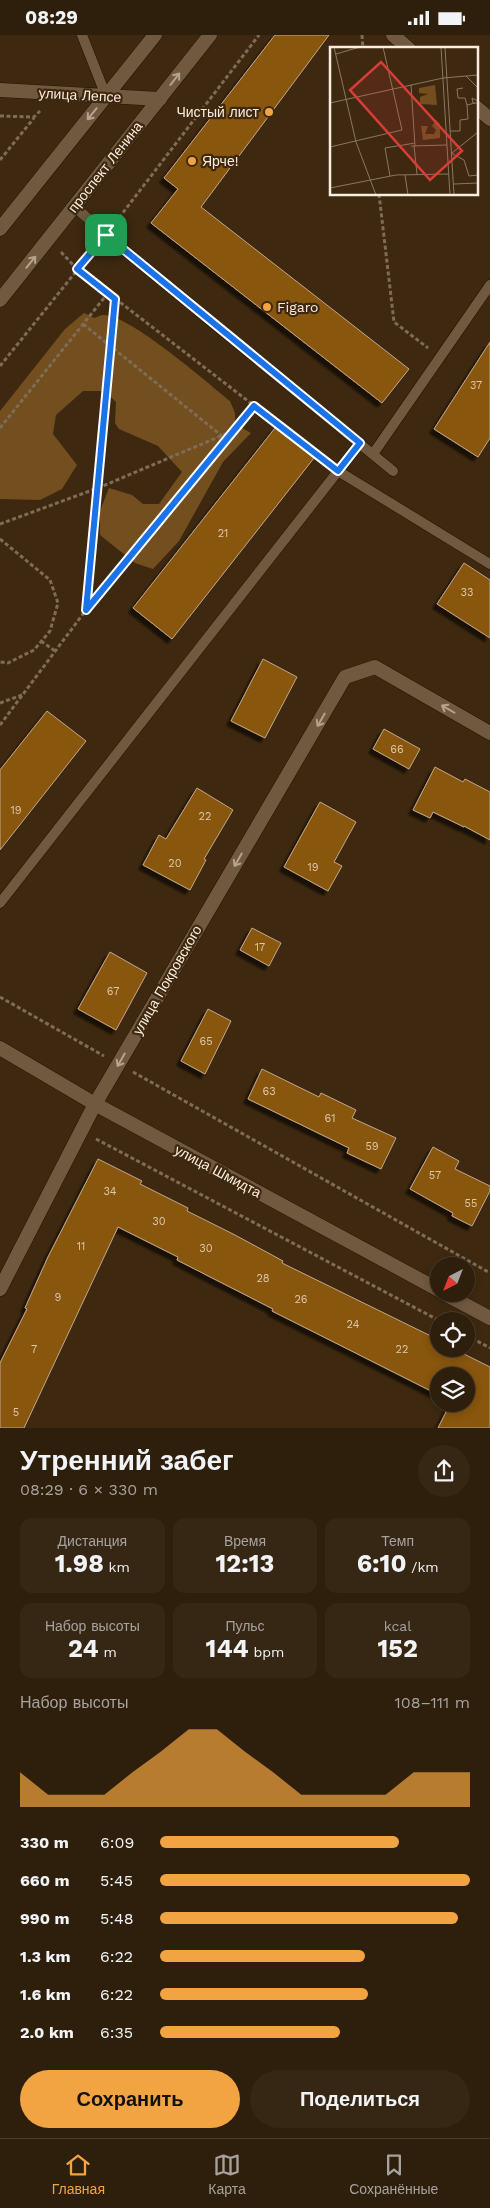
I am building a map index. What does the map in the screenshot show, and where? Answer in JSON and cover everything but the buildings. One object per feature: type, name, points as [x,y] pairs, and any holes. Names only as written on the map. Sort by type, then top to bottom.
[{"type":"main road","points":[[0,229],[155,35]]},
{"type":"main road","name":"проспект Ленина","points":[[0,300],[210,35]]},
{"type":"main road","points":[[393,35],[407,47]]},
{"type":"main road","name":"улица Лепсе","points":[[0,90],[160,99]]},
{"type":"main road","points":[[478,109],[490,119]]},
{"type":"main road","name":"улица Покровского","points":[[0,1289],[95,1104],[345,677],[375,667],[490,733]]},
{"type":"main road","name":"улица Шмидта","points":[[0,1048],[95,1104],[430,1285]]},
{"type":"main road","points":[[462,1303],[490,1318]]},
{"type":"lane","points":[[82,35],[106,96]]},
{"type":"lane","points":[[74,206],[106,235],[393,471]]},
{"type":"lane","points":[[373,454],[490,285]]},
{"type":"lane","points":[[0,903],[360,443]]},
{"type":"lane","points":[[338,471],[490,564]]},
{"type":"path","points":[[0,366],[106,235],[258,35]]},
{"type":"path","points":[[0,160],[34,117]]},
{"type":"path","points":[[379,195],[394,322],[440,357]]},
{"type":"path","points":[[49,239],[77,269],[338,471]]},
{"type":"path","points":[[0,428],[108,293]]},
{"type":"path","points":[[86,610],[115,299]]},
{"type":"path","points":[[83,324],[222,436]]},
{"type":"path","points":[[0,725],[86,610],[254,406]]},
{"type":"path","points":[[0,524],[98,488],[236,430]]},
{"type":"path","points":[[0,539],[50,580],[58,603],[50,631],[34,650],[8,663],[0,662]]},
{"type":"path","points":[[41,641],[56,651]]},
{"type":"path","points":[[0,703],[23,695]]},
{"type":"path","points":[[0,997],[490,1273]]},
{"type":"path","points":[[86,1121],[94,1138],[430,1316]]},
{"type":"path","points":[[475,1340],[490,1348]]},
{"type":"shaded area","points":[[84,313],[94,318],[102,315],[114,317],[148,336],[230,401],[235,413],[235,424],[251,433],[223,462],[179,541],[153,569],[135,563],[100,535],[100,511],[109,488],[132,495],[143,504],[159,504],[182,472],[158,446],[119,429],[115,423],[116,402],[105,391],[83,391],[56,415],[53,434],[77,465],[62,489],[40,500],[0,499],[0,411],[65,329]]},
{"type":"place","name":"Чистый лист","points":[[269,112]]},
{"type":"place","name":"Ярче!","points":[[192,161]]},
{"type":"place","name":"Figaro","points":[[267,307]]},
{"type":"route","points":[[106,235],[360,443],[338,471],[254,406],[86,610],[115,299],[77,269],[106,235]]}]
